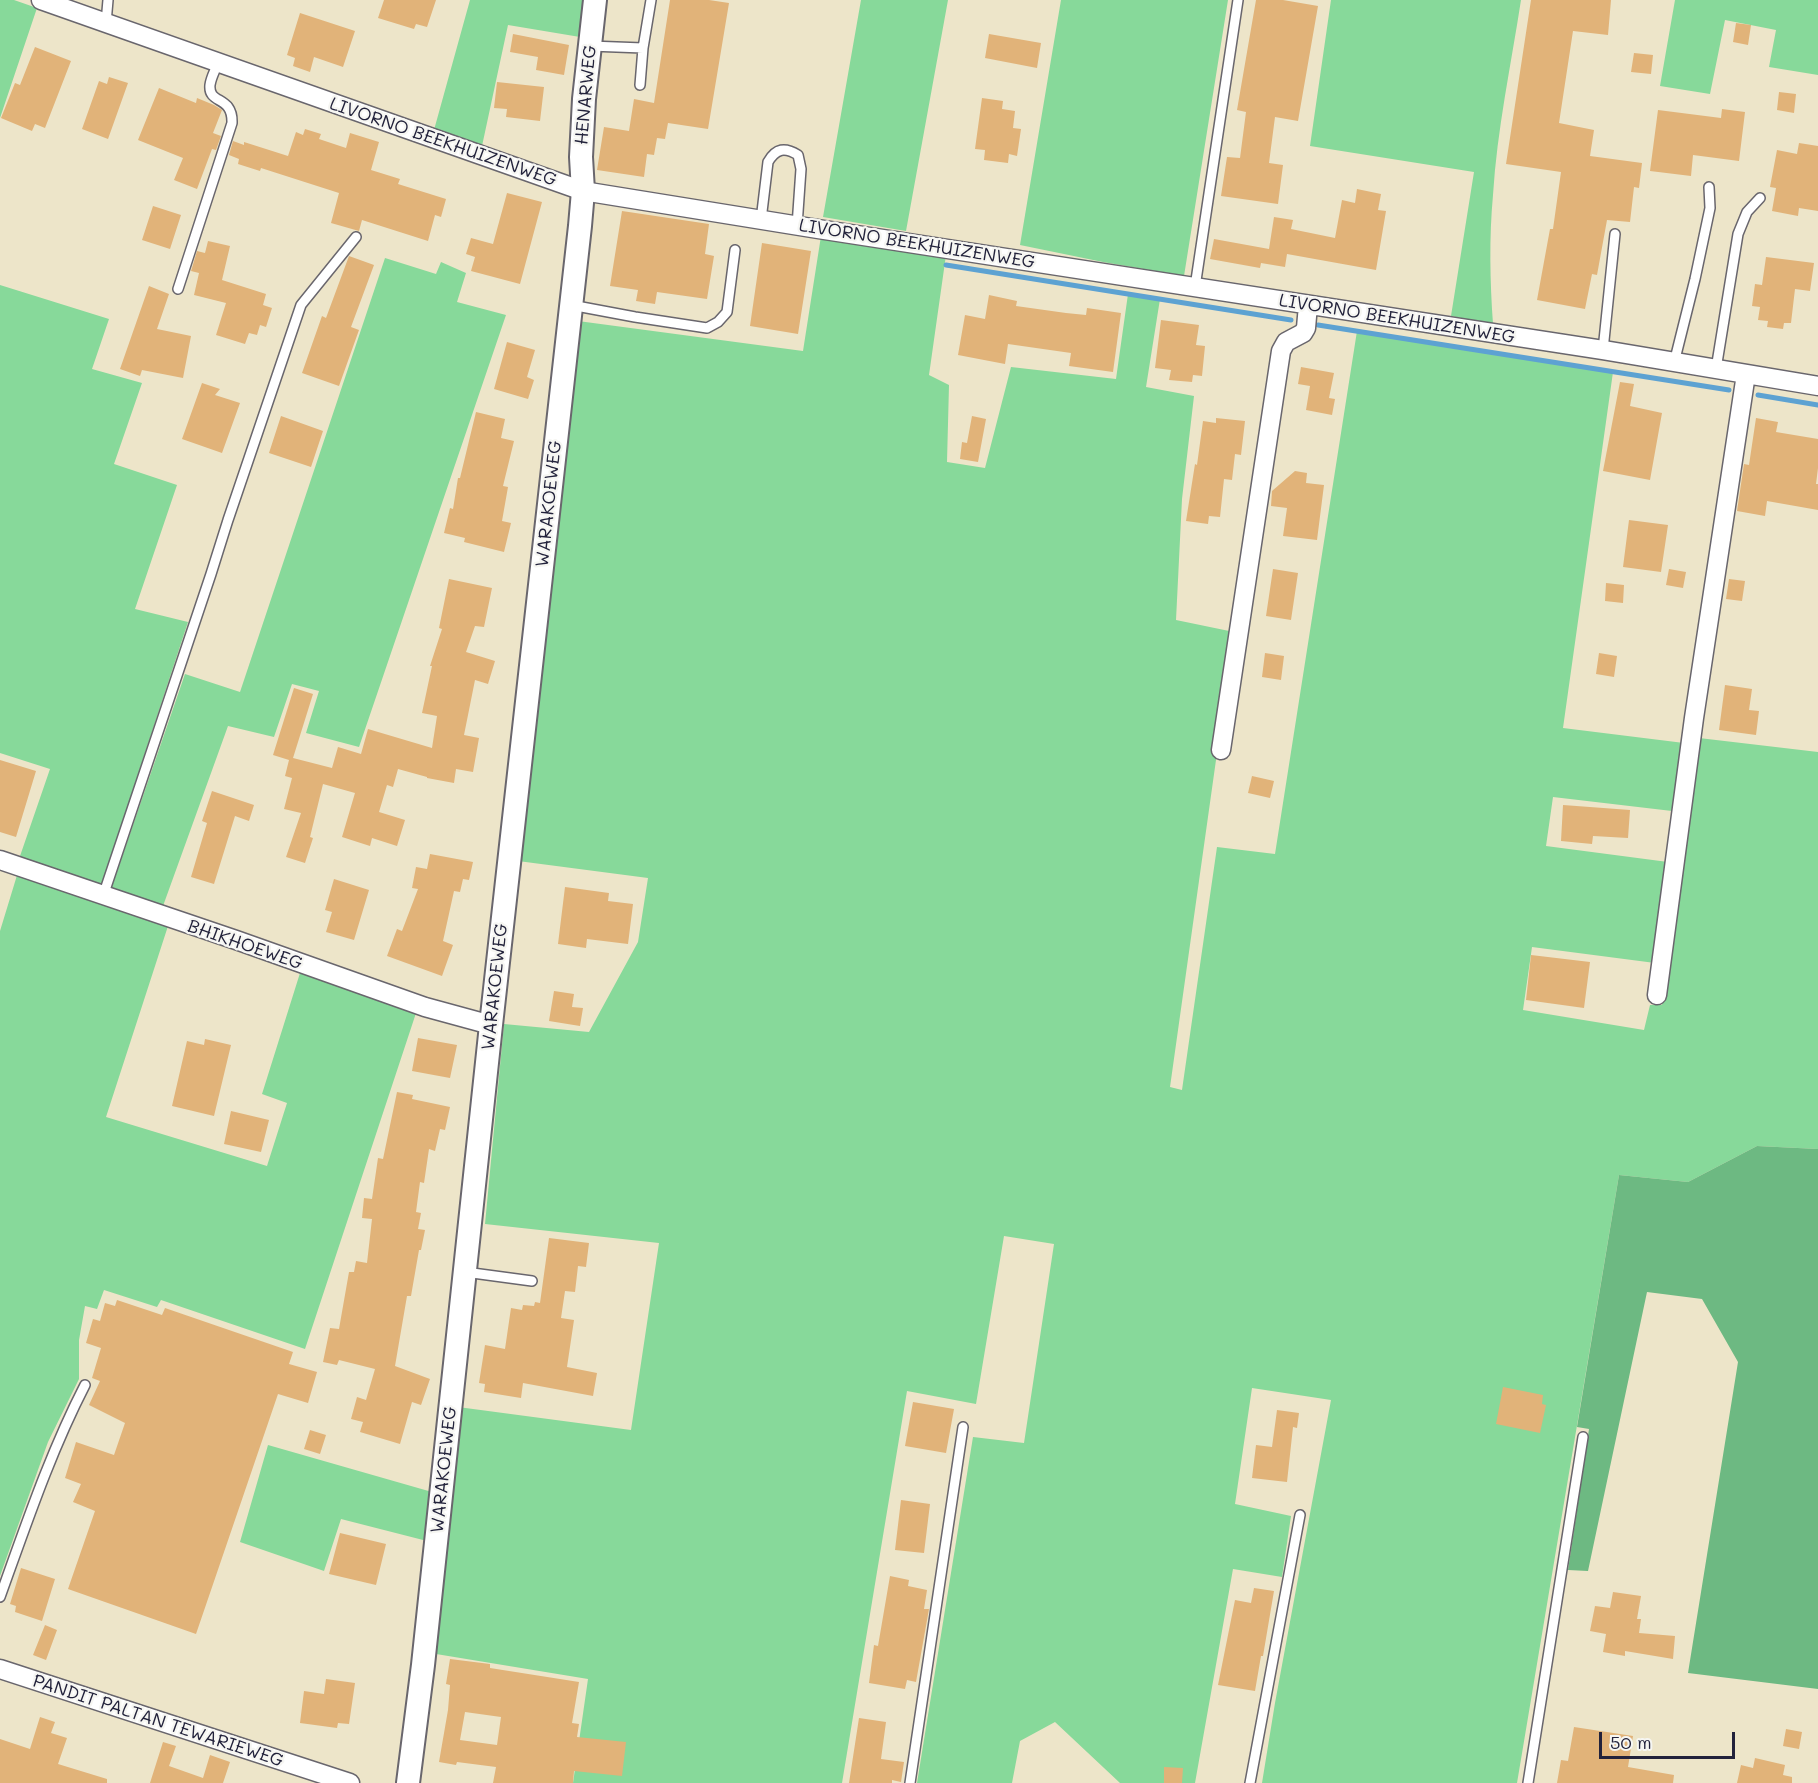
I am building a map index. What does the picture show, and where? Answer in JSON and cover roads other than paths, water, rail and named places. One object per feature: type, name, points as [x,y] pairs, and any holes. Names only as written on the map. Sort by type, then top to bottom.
[{"type":"street","name":"LIVORNO BEEKHUIZENWEG","points":[[41,0],[583,191],[1603,350],[1818,386]]},
{"type":"street","name":"HENARWEG","points":[[583,191],[581,157],[584,99],[595,0]]},
{"type":"street","name":"WARAKOEWEG","points":[[408,1783],[583,191]]},
{"type":"street","points":[[1221,750],[1281,351],[1286,342],[1303,333],[1306,328],[1308,305]]},
{"type":"street","points":[[1657,995],[1694,718],[1746,374]]},
{"type":"street","name":"BHIKHOEWEG","points":[[0,860],[425,1007],[491,1026]]},
{"type":"street","name":"PANDIT PALTAN TEWARIEWEG","points":[[0,1669],[350,1783]]},
{"type":"lane","points":[[105,22],[108,0]]},
{"type":"lane","points":[[640,85],[651,0]]},
{"type":"lane","points":[[1195,287],[1238,0]]},
{"type":"lane","points":[[590,46],[643,48]]},
{"type":"lane","points":[[178,289],[232,123],[230,108],[214,97],[210,89],[210,83],[219,62]]},
{"type":"lane","points":[[761,220],[768,162],[772,153],[779,150],[791,151],[798,156],[801,169],[797,226]]},
{"type":"lane","points":[[1674,363],[1708,219],[1710,208],[1708,187]]},
{"type":"lane","points":[[1716,369],[1738,234],[1747,212],[1760,198]]},
{"type":"lane","points":[[1603,350],[1615,234]]},
{"type":"lane","points":[[103,896],[301,305],[356,237]]},
{"type":"lane","points":[[571,305],[707,328],[718,322],[727,312],[735,250]]},
{"type":"lane","points":[[465,1272],[532,1281]]},
{"type":"lane","points":[[0,1597],[32,1507],[66,1423],[86,1385]]},
{"type":"lane","points":[[910,1783],[963,1427]]},
{"type":"lane","points":[[1528,1783],[1582,1437]]},
{"type":"lane","points":[[1250,1783],[1300,1515]]},
{"type":"waterway","points":[[946,265],[1291,320]]},
{"type":"waterway","points":[[1318,325],[1729,390]]},
{"type":"waterway","points":[[1758,395],[1818,405]]}]
